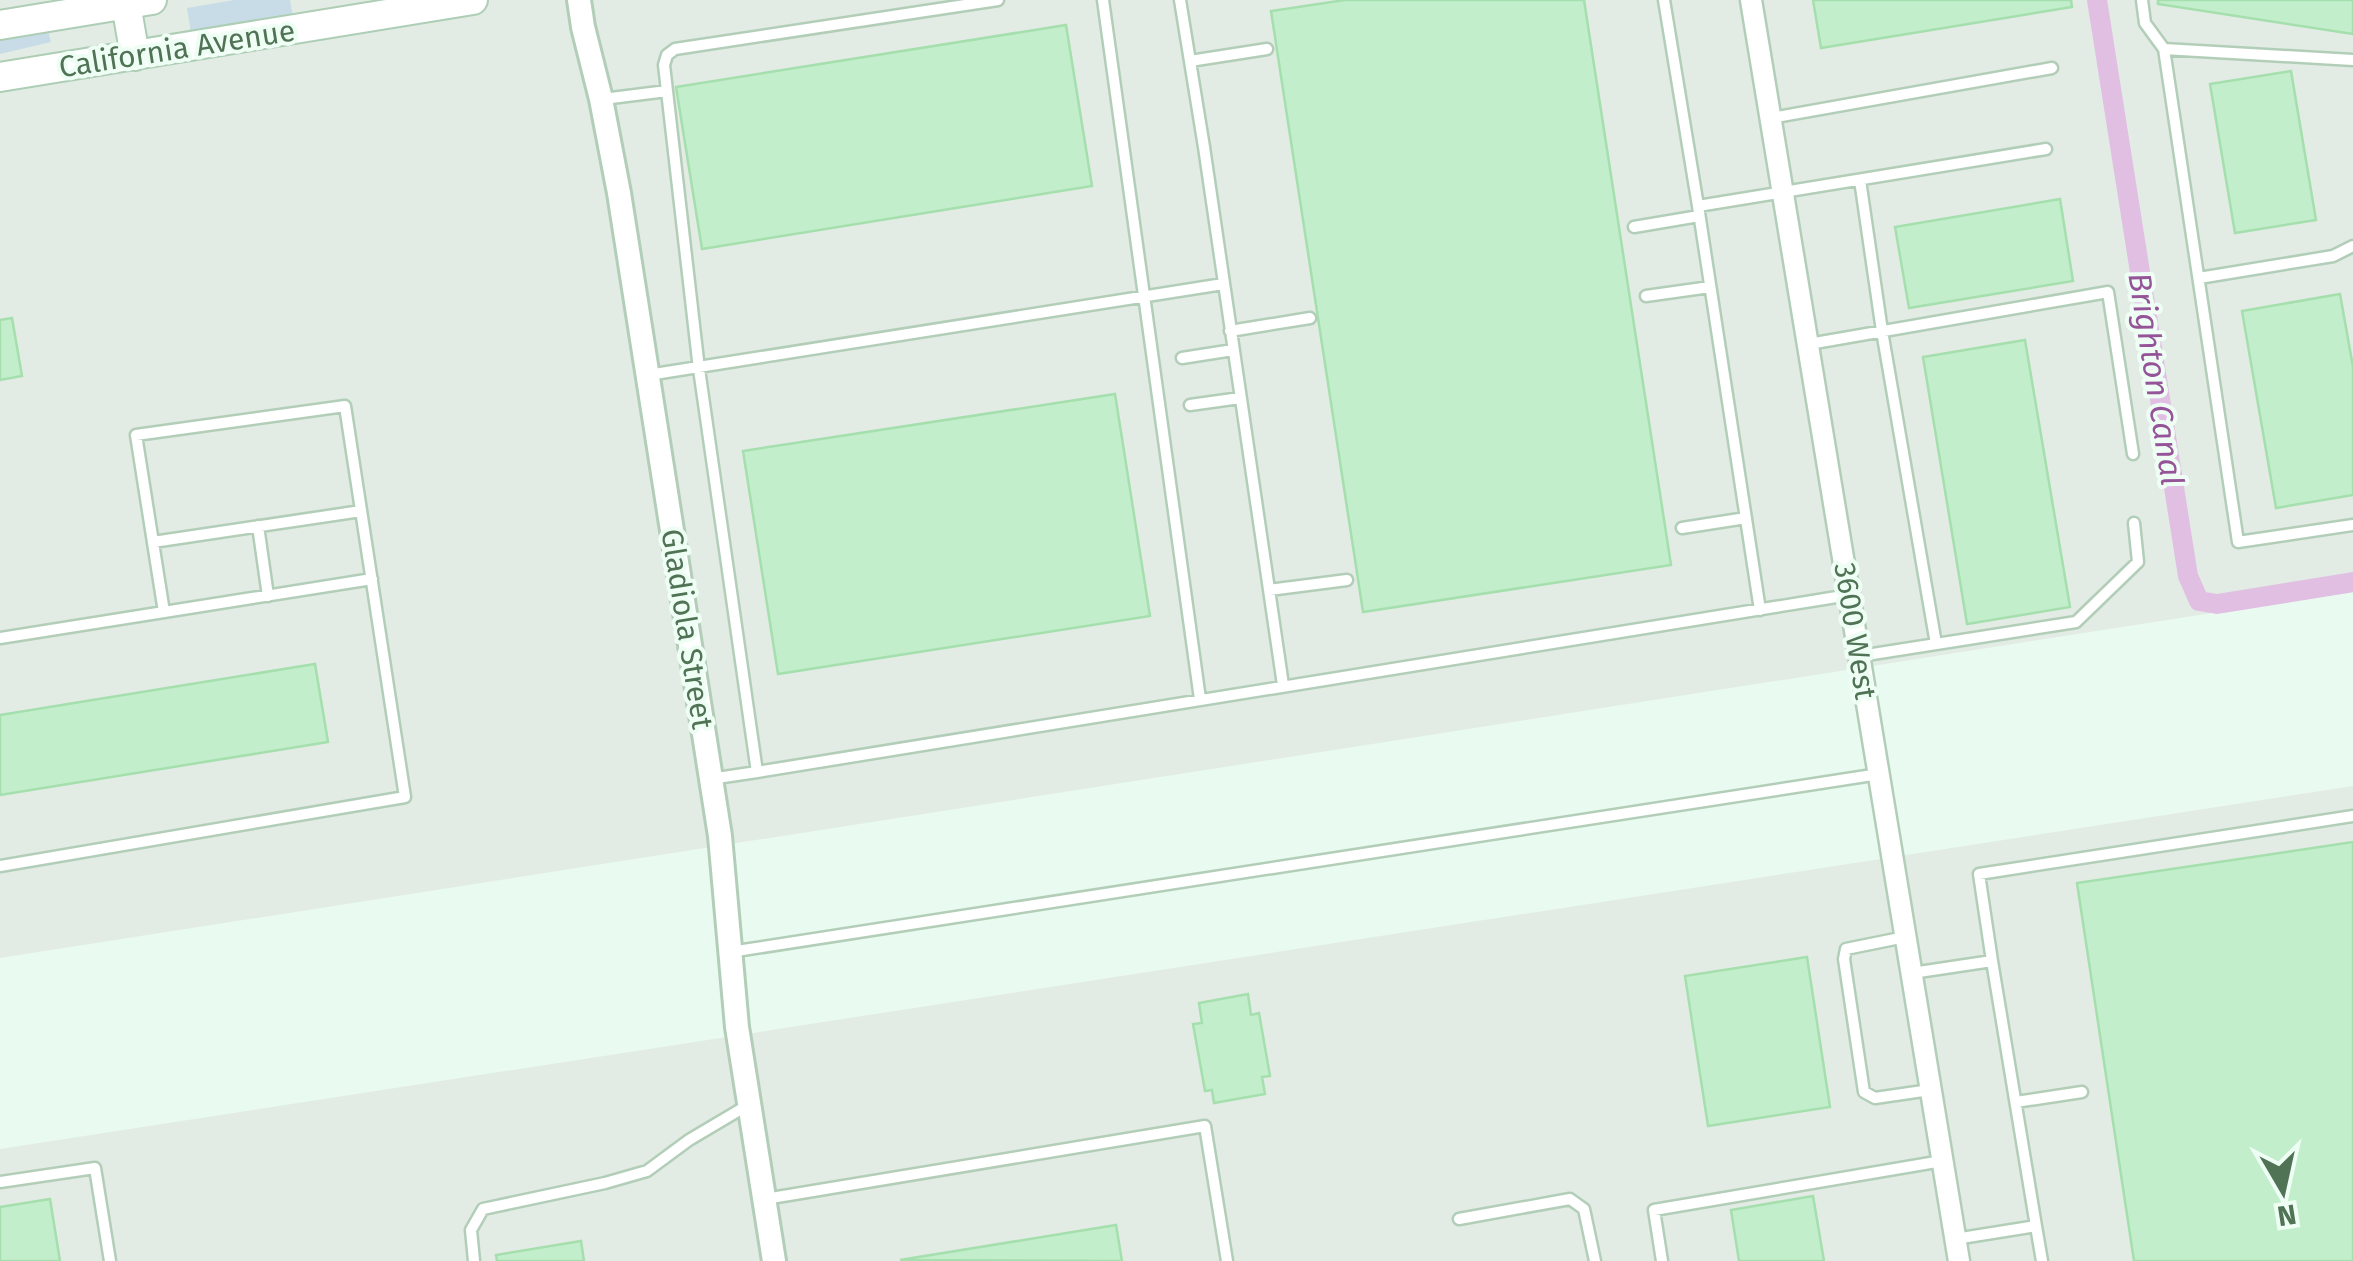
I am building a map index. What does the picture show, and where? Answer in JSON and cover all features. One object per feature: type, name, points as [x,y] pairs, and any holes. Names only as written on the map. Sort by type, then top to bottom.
[{"type":"main road","name":"California Avenue","points":[[0,78],[472,0]]},
{"type":"main road","name":"California Avenue","points":[[0,24],[139,2]]},
{"type":"main road","points":[[135,56],[139,2]]},
{"type":"street","name":"Gladiola Street","points":[[578,0],[619,192],[720,836],[737,1028],[774,1261]]},
{"type":"street","name":"3600 West","points":[[1751,0],[1959,1261]]},
{"type":"lane","points":[[758,772],[699,369],[664,66],[667,55],[675,49],[998,0]]},
{"type":"lane","points":[[1103,0],[1200,699]]},
{"type":"lane","points":[[1180,0],[1283,686]]},
{"type":"lane","points":[[1664,0],[1760,610]]},
{"type":"lane","points":[[2142,0],[2145,23],[2164,49],[2238,542],[2353,525]]},
{"type":"lane","points":[[1190,61],[1266,49]]},
{"type":"lane","points":[[2164,49],[2353,60]]},
{"type":"lane","points":[[1770,118],[2052,68]]},
{"type":"lane","points":[[601,99],[667,91]]},
{"type":"lane","points":[[1634,226],[1782,193],[2046,149]]},
{"type":"lane","points":[[1860,180],[1936,644]]},
{"type":"lane","points":[[2199,278],[2332,256],[2353,246]]},
{"type":"lane","points":[[646,375],[1224,284]]},
{"type":"lane","points":[[1646,296],[1710,286]]},
{"type":"lane","points":[[1808,344],[2108,292],[2133,454]]},
{"type":"lane","points":[[1230,331],[1310,318]]},
{"type":"lane","points":[[1182,358],[1233,350]]},
{"type":"lane","points":[[1190,405],[1240,398]]},
{"type":"lane","points":[[0,866],[405,797],[344,406],[136,435],[164,612]]},
{"type":"lane","points":[[153,542],[361,511]]},
{"type":"lane","points":[[1682,528],[1746,518]]},
{"type":"lane","points":[[1859,656],[2076,622],[2138,562],[2134,522]]},
{"type":"lane","points":[[258,526],[268,596]]},
{"type":"lane","points":[[0,638],[372,579]]},
{"type":"lane","points":[[1269,590],[1347,580]]},
{"type":"lane","points":[[710,779],[1849,595]]},
{"type":"lane","points":[[730,952],[1879,774]]},
{"type":"lane","points":[[2042,1261],[1979,874],[2353,816]]},
{"type":"lane","points":[[1906,937],[1846,949],[1844,960],[1864,1092],[1875,1098],[1931,1090]]},
{"type":"lane","points":[[1912,974],[1992,961]]},
{"type":"lane","points":[[2016,1102],[2082,1092]]},
{"type":"lane","points":[[474,1261],[471,1230],[483,1209],[647,1171],[749,1105]]},
{"type":"lane","points":[[764,1199],[1206,1126],[1227,1261]]},
{"type":"lane","points":[[1662,1261],[1654,1210],[1943,1161]]},
{"type":"lane","points":[[0,1182],[95,1168],[110,1261]]},
{"type":"lane","points":[[1459,1219],[1570,1199],[1584,1209],[1594,1261]]},
{"type":"lane","points":[[1956,1238],[2036,1226]]},
{"type":"shaded area","points":[[0,0],[2353,0],[2353,591],[0,958]]},
{"type":"shaded area","points":[[234,0],[290,0],[293,17],[191,33],[187,8]]},
{"type":"shaded area","points":[[48,30],[51,42],[0,54],[0,39]]},
{"type":"shaded area","points":[[2353,786],[2353,1261],[0,1261],[0,1149]]},
{"type":"building","points":[[1345,0],[1584,0],[1671,565],[1363,612],[1271,11]]},
{"type":"building","points":[[1813,0],[2071,0],[2072,7],[1821,48]]},
{"type":"building","points":[[2158,0],[2353,0],[2353,34],[2158,4]]},
{"type":"building","points":[[1066,25],[1092,186],[702,249],[676,87]]},
{"type":"building","points":[[2291,71],[2316,220],[2235,233],[2210,84]]},
{"type":"building","points":[[2060,199],[2073,281],[1909,308],[1895,227]]},
{"type":"building","points":[[2340,294],[2353,367],[2353,495],[2276,508],[2242,311]]},
{"type":"building","points":[[12,318],[22,376],[0,380],[0,320]]},
{"type":"building","points":[[2025,340],[2070,607],[1967,624],[1923,357]]},
{"type":"building","points":[[1115,394],[1150,616],[778,674],[743,451]]},
{"type":"building","points":[[315,664],[328,742],[0,795],[0,715]]},
{"type":"building","points":[[2353,842],[2353,1261],[2134,1261],[2077,883]]},
{"type":"building","points":[[1807,957],[1830,1107],[1708,1126],[1685,976]]},
{"type":"building","points":[[1248,994],[1251,1015],[1259,1013],[1270,1076],[1262,1077],[1265,1094],[1214,1103],[1212,1090],[1205,1091],[1193,1024],[1202,1023],[1199,1003]]},
{"type":"building","points":[[1813,1196],[1824,1261],[1739,1261],[1731,1210]]},
{"type":"building","points":[[50,1199],[60,1261],[0,1261],[0,1207]]},
{"type":"building","points":[[1116,1225],[1122,1261],[900,1260]]},
{"type":"building","points":[[581,1241],[584,1261],[497,1261],[496,1255]]},
{"type":"waterway","name":"Brighton Canal","points":[[2097,0],[2188,576],[2199,601],[2217,604],[2353,582]]}]
